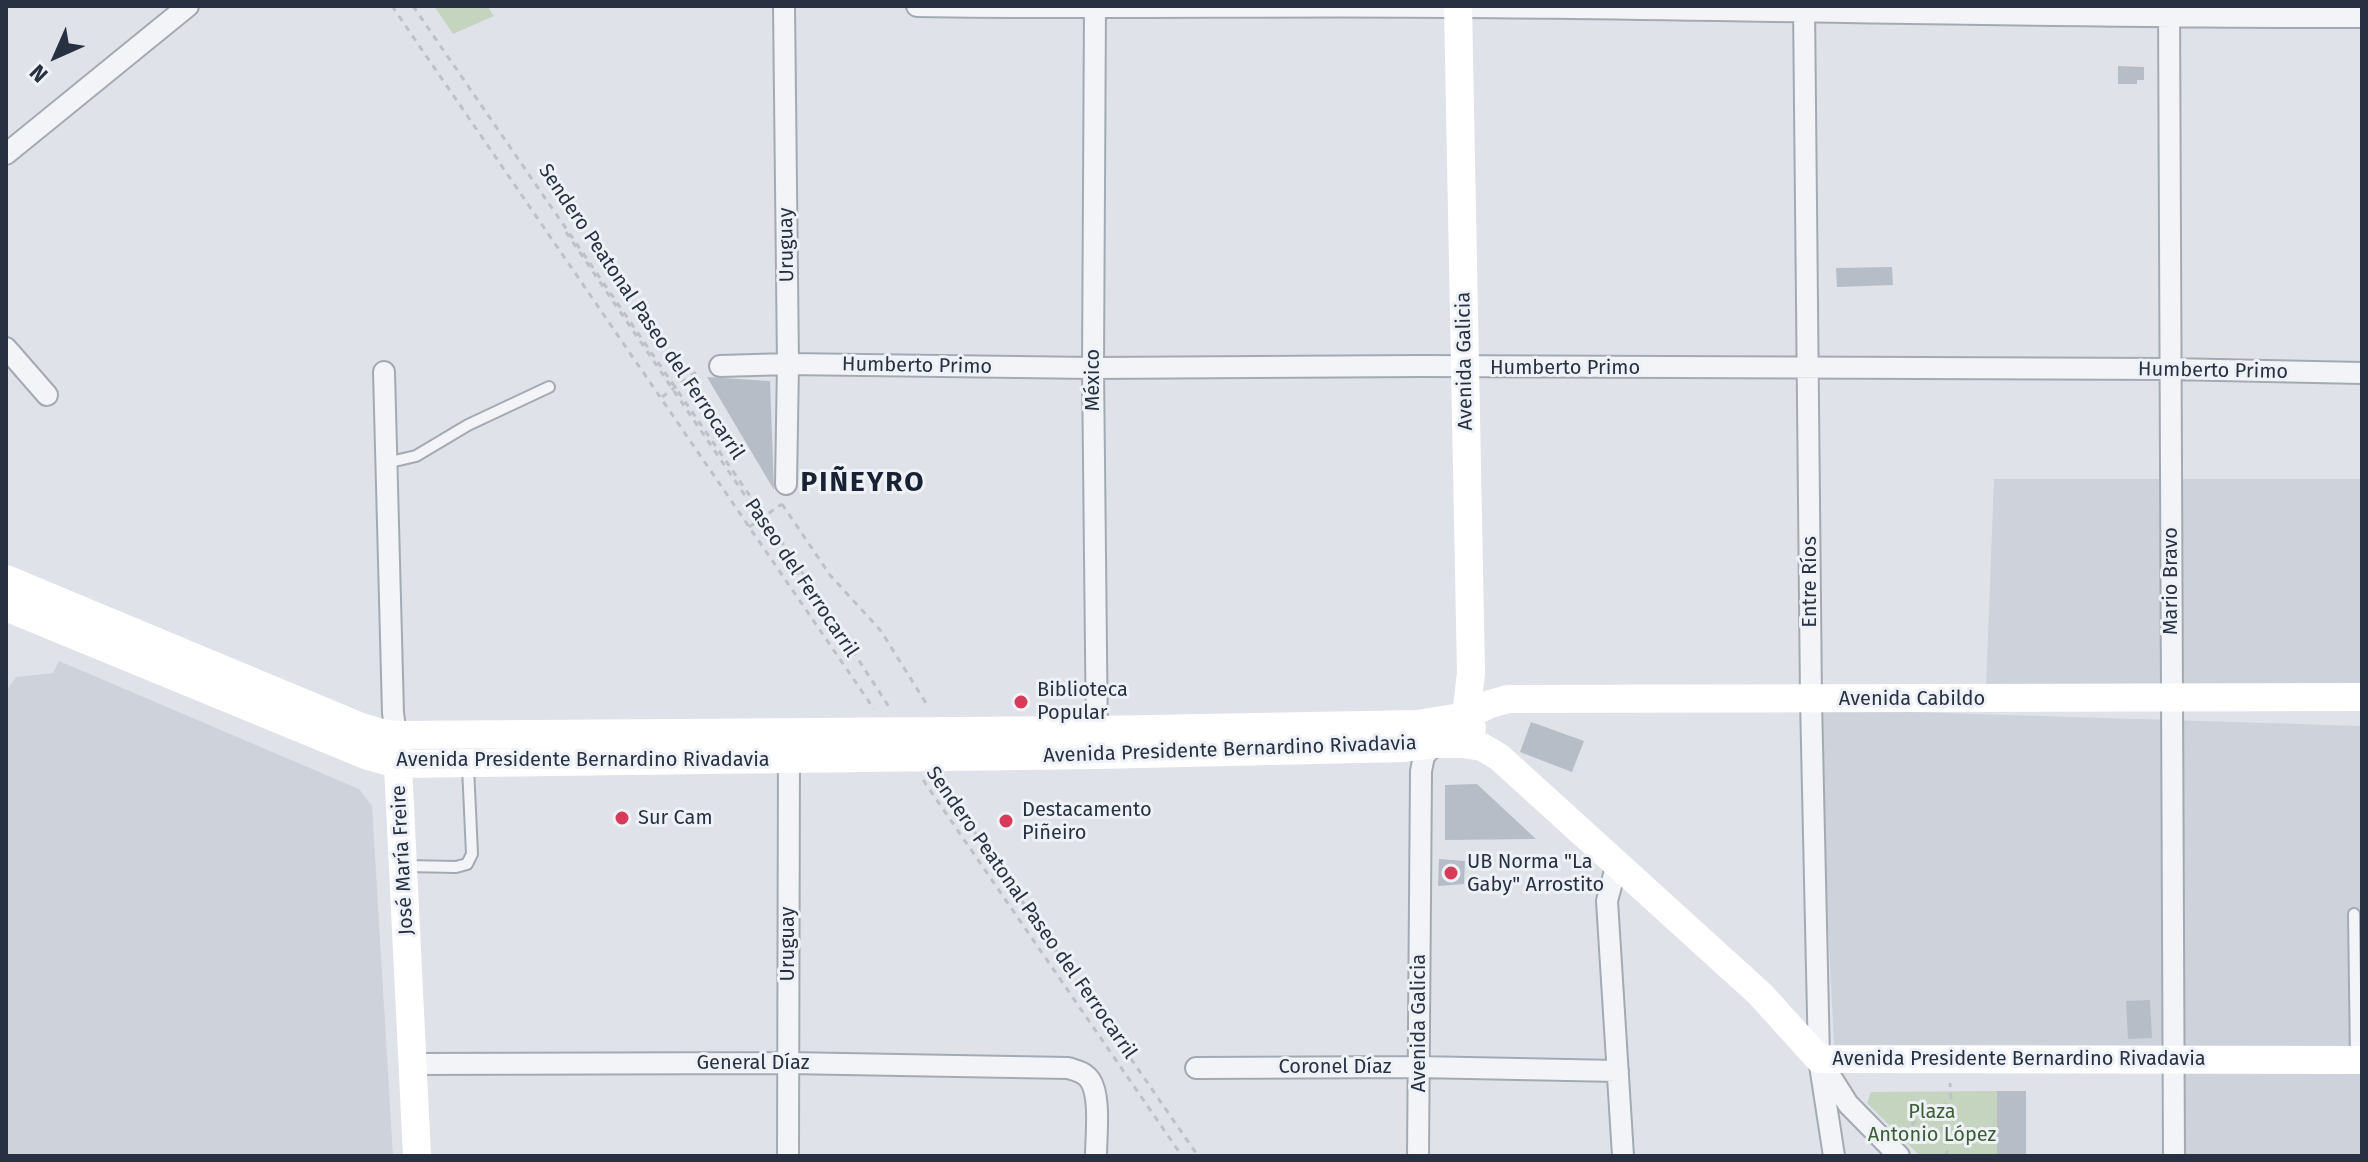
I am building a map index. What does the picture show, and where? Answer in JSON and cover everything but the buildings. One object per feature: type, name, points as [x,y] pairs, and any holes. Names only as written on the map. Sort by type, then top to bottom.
[{"type":"main road","name":"Avenida Galicia","points":[[1458,6],[1471,673],[1466,716]]},
{"type":"main road","name":"Avenida Presidente Bernardino Rivadavia","points":[[6,579],[361,727],[382,733],[789,746]]},
{"type":"main road","name":"Avenida Presidente Bernardino Rivadavia","points":[[6,607],[368,756],[397,764],[789,746],[907,736],[1402,748],[1434,744],[1482,747],[1499,757],[1760,994],[1819,1059],[2359,1060]]},
{"type":"main road","name":"Avenida Cabildo","points":[[1466,716],[1508,699],[2362,697]]},
{"type":"main road","name":"Avenida Presidente Bernardino Rivadavia","points":[[1097,742],[1418,724],[1466,716]]},
{"type":"main road","points":[[1466,716],[1482,747]]},
{"type":"main road","name":"José María Freire","points":[[396,735],[417,1156]]},
{"type":"street","points":[[6,154],[188,6]]},
{"type":"street","name":"Uruguay","points":[[784,6],[788,364],[784,494]]},
{"type":"street","points":[[917,6],[1804,8],[2362,17]]},
{"type":"street","name":"México","points":[[1095,7],[1093,368],[1097,742]]},
{"type":"street","name":"Entre Ríos","points":[[1804,8],[1811,700],[1819,1059],[1834,1156]]},
{"type":"street","name":"Mario Bravo","points":[[2169,12],[2174,1156]]},
{"type":"street","points":[[6,348],[47,395]]},
{"type":"street","name":"Humberto Primo","points":[[720,366],[2170,369],[2362,373]]},
{"type":"street","name":"José María Freire","points":[[384,372],[396,735]]},
{"type":"street","name":"Avenida Galicia","points":[[1418,1156],[1421,771],[1424,756],[1466,716]]},
{"type":"street","name":"Uruguay","points":[[788,1156],[789,746]]},
{"type":"street","points":[[1617,863],[1607,901],[1623,1156]]},
{"type":"street","points":[[1819,1059],[1848,1104],[1899,1156]]},
{"type":"street","name":"General Díaz","points":[[414,1064],[788,1063],[1068,1068],[1089,1078],[1094,1088],[1096,1156]]},
{"type":"street","name":"Coronel Díaz","points":[[1196,1068],[1418,1067],[1618,1071]]},
{"type":"lane","points":[[386,463],[416,456],[468,425],[549,387]]},
{"type":"lane","points":[[404,866],[456,867],[467,864],[472,854],[467,763]]},
{"type":"lane","points":[[2354,914],[2359,1060]]},
{"type":"path","name":"Paseo del Ferrocarril","points":[[392,6],[749,527],[907,736],[1198,1156]]},
{"type":"path","points":[[413,6],[907,736],[929,708],[881,631],[830,575],[784,494],[764,516],[749,527]]},
{"type":"path","name":"Sendero Peatonal Paseo del Ferrocarril","points":[[413,6],[764,516],[1182,1156]]},
{"type":"path","points":[[661,398],[697,369],[720,366]]},
{"type":"path","points":[[1884,1142],[1951,1098],[1950,1059]]},
{"type":"path","points":[[1945,1104],[1941,1118],[1947,1152],[1945,1156]]},
{"type":"shaded area","points":[[1994,479],[2362,479],[2362,688],[1986,688]]},
{"type":"shaded area","points":[[59,661],[359,789],[372,806],[393,1156],[6,1156],[6,691],[16,677],[53,673]]},
{"type":"shaded area","points":[[1817,709],[2362,726],[2362,1156],[2182,1156],[2183,1053],[1835,1063]]},
{"type":"green space","points":[[434,6],[487,6],[494,16],[453,34]]},
{"type":"green space","name":"Plaza Antonio López","points":[[1997,1091],[1997,1156],[1920,1156],[1867,1103],[1871,1092]]},
{"type":"place","name":"Biblioteca Popular","points":[[1021,702]]},
{"type":"place","name":"Sur Cam","points":[[622,818]]},
{"type":"place","name":"Destacamento Piñeiro","points":[[1006,821]]},
{"type":"place","name":"UB Norma \"La Gaby\" Arrostito","points":[[1451,873]]},
{"type":"district","name":"PIÑEYRO","points":[[863,483]]}]
